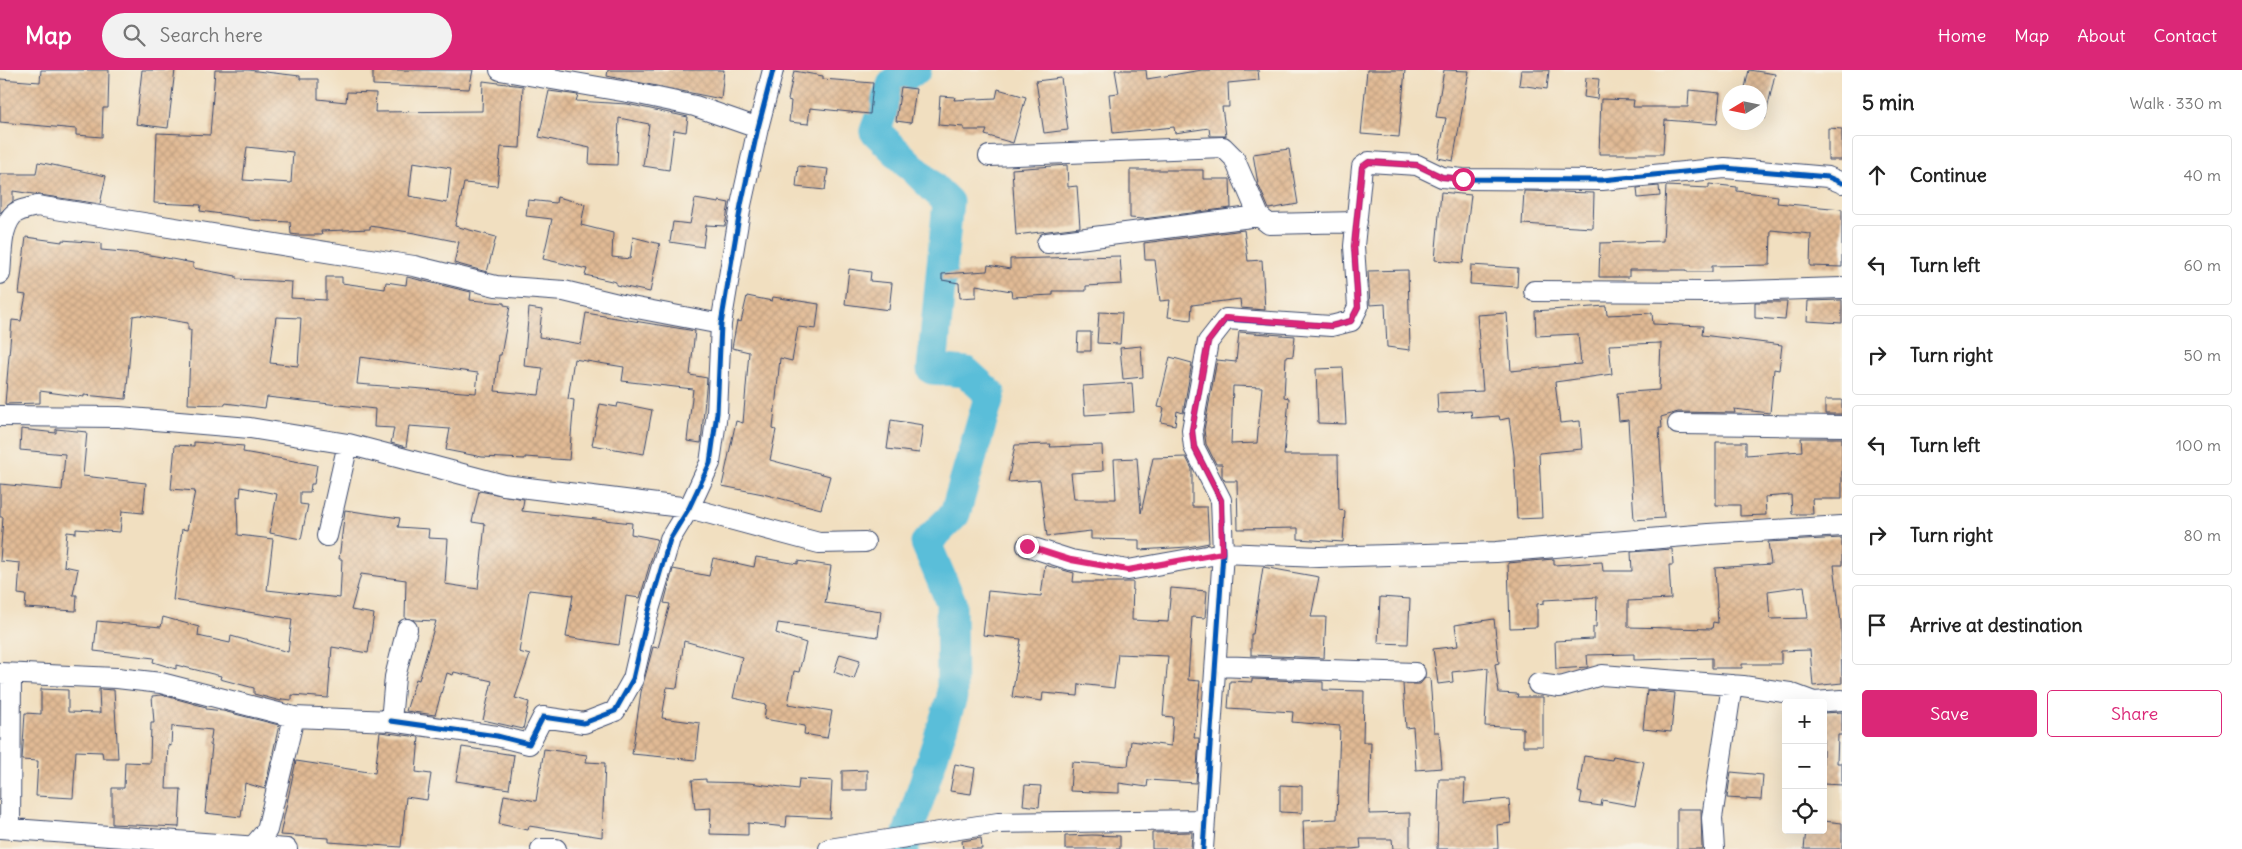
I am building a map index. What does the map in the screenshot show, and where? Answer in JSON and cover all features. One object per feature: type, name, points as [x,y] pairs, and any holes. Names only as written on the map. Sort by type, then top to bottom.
[{"type":"street","points":[[500,70],[630,92],[695,106],[758,128]]},
{"type":"street","points":[[287,849],[5,828],[6,673],[117,678],[161,683],[294,717],[391,721],[497,736],[529,744],[543,718],[584,723],[615,711],[633,679],[648,610],[670,539],[689,508],[710,463],[717,413],[721,324],[741,205],[773,70]]},
{"type":"street","points":[[989,156],[1223,147],[1234,158],[1260,216],[1269,224],[1357,222]]},
{"type":"street","points":[[1204,849],[1222,553],[1221,500],[1194,447],[1192,430],[1208,342],[1226,318],[1331,326],[1351,321],[1358,307],[1354,246],[1362,167],[1369,162],[1417,165],[1442,177],[1463,179],[1602,180],[1725,168],[1828,177],[1842,182]]},
{"type":"street","points":[[0,274],[5,230],[12,216],[22,210],[37,206],[414,266],[496,286],[564,291],[626,306],[721,324]]},
{"type":"street","points":[[1047,243],[1260,216]]},
{"type":"street","points":[[1534,290],[1707,292],[1842,288]]},
{"type":"street","points":[[0,416],[119,417],[250,428],[348,444],[504,485],[689,508],[819,543],[865,542]]},
{"type":"street","points":[[1678,424],[1842,426]]},
{"type":"street","points":[[327,536],[348,444]]},
{"type":"street","points":[[1027,546],[1071,560],[1128,570],[1222,553],[1319,557],[1496,552],[1708,534],[1842,526]]},
{"type":"street","points":[[391,721],[395,677],[407,629]]},
{"type":"street","points":[[1216,666],[1415,673]]},
{"type":"street","points":[[1538,684],[1560,687],[1602,674],[1732,685],[1790,693],[1814,702],[1842,700]]},
{"type":"street","points":[[1714,849],[1712,818],[1732,685]]},
{"type":"street","points":[[252,847],[267,830],[294,717]]},
{"type":"street","points":[[829,849],[998,823],[1205,820]]},
{"type":"street","points":[[541,849],[556,849]]},
{"type":"building","points":[[41,70],[109,70],[108,108],[103,108],[102,137],[76,135],[76,129],[0,122],[0,79],[40,82]]},
{"type":"building","points":[[142,70],[175,70],[168,128],[136,124]]},
{"type":"building","points":[[215,70],[248,70],[300,76],[300,79],[318,79],[318,99],[346,102],[347,92],[376,93],[375,112],[482,111],[483,81],[523,86],[520,148],[501,147],[497,186],[464,183],[455,226],[496,237],[487,272],[454,263],[459,242],[370,226],[370,229],[321,231],[322,235],[298,235],[291,234],[290,222],[249,220],[249,218],[200,211],[201,205],[154,203],[157,133],[210,135]],"holes":[[[247,147],[293,152],[291,183],[243,180]],[[413,162],[451,168],[447,203],[409,196]]]},
{"type":"building","points":[[373,70],[473,70],[469,89],[373,85]]},
{"type":"building","points":[[608,70],[724,70],[721,99],[607,76]]},
{"type":"building","points":[[1115,70],[1146,70],[1147,79],[1202,70],[1258,70],[1259,80],[1228,83],[1229,107],[1222,107],[1226,136],[1210,136],[1209,128],[1175,133],[1174,127],[1113,133],[1109,94],[1119,93]]},
{"type":"building","points":[[1367,70],[1405,70],[1399,137],[1361,134]]},
{"type":"building","points":[[1444,70],[1469,71],[1453,161],[1438,158],[1446,118],[1436,117]]},
{"type":"building","points":[[1521,70],[1549,70],[1547,89],[1519,85]]},
{"type":"building","points":[[1749,70],[1775,74],[1767,110],[1767,85],[1746,85]]},
{"type":"building","points":[[794,71],[823,76],[823,79],[873,83],[870,114],[810,108],[808,124],[789,122],[791,101],[788,100]]},
{"type":"building","points":[[1061,78],[1068,130],[1044,133],[1036,81]]},
{"type":"building","points":[[1586,78],[1599,79],[1597,99],[1584,97]]},
{"type":"building","points":[[901,87],[916,89],[911,123],[896,121]]},
{"type":"building","points":[[998,89],[1026,97],[1013,143],[985,135],[987,130],[964,130],[964,127],[938,125],[940,96],[955,97],[954,100],[996,98]]},
{"type":"building","points":[[1689,90],[1720,93],[1717,124],[1665,120],[1663,154],[1599,154],[1601,99],[1634,100],[1633,107],[1688,107]]},
{"type":"building","points":[[549,91],[578,95],[576,101],[627,104],[688,117],[686,132],[674,130],[669,170],[643,166],[649,124],[619,118],[617,165],[589,164],[590,148],[539,137]]},
{"type":"building","points":[[1828,128],[1842,129],[1842,160],[1828,160]]},
{"type":"building","points":[[1289,149],[1298,204],[1269,209],[1258,184],[1253,154]]},
{"type":"building","points":[[38,162],[106,176],[100,204],[13,191],[13,201],[0,213],[0,174],[36,174]]},
{"type":"building","points":[[1067,165],[1068,187],[1077,186],[1080,227],[1016,235],[1012,169]]},
{"type":"building","points":[[798,166],[828,169],[825,190],[796,187]]},
{"type":"building","points":[[1130,170],[1203,170],[1203,179],[1230,179],[1231,208],[1143,219],[1130,218]]},
{"type":"building","points":[[1709,184],[1737,187],[1737,191],[1778,196],[1777,203],[1842,209],[1842,267],[1810,266],[1811,234],[1771,230],[1770,265],[1712,266],[1712,272],[1629,270],[1629,277],[1599,277],[1600,243],[1663,241],[1666,186],[1709,188]]},
{"type":"building","points":[[1659,186],[1660,196],[1638,198],[1637,188]]},
{"type":"building","points":[[1524,191],[1594,193],[1593,228],[1522,224]]},
{"type":"building","points":[[1441,192],[1471,195],[1463,263],[1435,260]]},
{"type":"building","points":[[557,197],[585,204],[581,225],[613,233],[612,257],[630,259],[633,237],[660,244],[650,292],[616,285],[616,282],[585,275],[587,269],[543,259],[552,219],[526,216],[528,200],[556,203]]},
{"type":"building","points":[[695,199],[729,203],[725,226],[706,225],[703,247],[670,242],[673,222],[690,224]]},
{"type":"building","points":[[1244,230],[1248,261],[1262,260],[1265,310],[1241,308],[1240,299],[1192,305],[1191,320],[1168,317],[1170,300],[1160,301],[1155,260],[1145,260],[1144,243]]},
{"type":"building","points":[[26,237],[62,242],[62,240],[101,243],[101,250],[145,254],[193,263],[193,268],[236,276],[236,279],[292,282],[291,298],[326,300],[326,277],[342,277],[342,283],[385,289],[386,282],[406,285],[407,277],[471,292],[470,300],[504,303],[504,305],[510,306],[501,355],[499,355],[495,391],[539,395],[543,368],[524,366],[529,308],[542,310],[539,337],[581,344],[586,313],[695,331],[690,375],[707,378],[701,443],[687,441],[693,389],[622,381],[624,367],[574,359],[568,399],[574,400],[569,460],[482,457],[446,450],[450,429],[409,426],[406,447],[391,443],[394,428],[374,427],[375,409],[267,397],[265,408],[225,403],[225,405],[188,404],[191,330],[188,330],[188,323],[139,315],[133,316],[126,399],[84,395],[84,397],[40,391],[40,403],[5,404],[12,320],[21,321],[26,295],[19,294]],"holes":[[[276,317],[301,318],[298,366],[270,363]],[[360,357],[478,373],[476,393],[357,384]]]},
{"type":"building","points":[[1120,256],[1122,284],[1086,286],[1086,291],[1053,291],[1053,295],[1012,297],[1011,291],[976,285],[976,297],[960,298],[959,283],[942,280],[942,274],[987,271],[988,265],[1010,269],[1010,259]]},
{"type":"building","points":[[1471,265],[1518,268],[1517,287],[1470,284]]},
{"type":"building","points":[[849,269],[871,272],[870,281],[892,283],[889,310],[845,304]]},
{"type":"building","points":[[1408,270],[1410,350],[1387,347],[1385,304],[1370,305],[1368,271]]},
{"type":"building","points":[[747,296],[772,301],[773,297],[819,304],[816,329],[798,327],[792,361],[780,358],[773,429],[776,430],[770,460],[830,476],[821,509],[722,486],[736,421],[743,423],[749,352],[732,348],[737,321],[741,322]]},
{"type":"building","points":[[1842,300],[1842,323],[1807,321],[1808,301]]},
{"type":"building","points":[[1755,302],[1787,302],[1785,320],[1755,318]]},
{"type":"building","points":[[1606,306],[1607,315],[1652,313],[1653,324],[1703,326],[1702,335],[1782,345],[1779,370],[1774,369],[1770,413],[1734,409],[1735,413],[1678,412],[1661,417],[1662,428],[1659,428],[1664,518],[1634,520],[1628,420],[1619,421],[1617,393],[1659,390],[1661,343],[1609,345],[1612,374],[1555,382],[1560,423],[1580,421],[1582,449],[1539,453],[1542,518],[1517,519],[1514,455],[1509,418],[1500,420],[1499,416],[1472,418],[1471,411],[1438,413],[1437,393],[1483,391],[1477,315],[1507,313],[1511,371],[1581,364],[1578,334],[1536,336],[1535,311]]},
{"type":"building","points":[[1099,312],[1122,313],[1120,344],[1097,343]]},
{"type":"building","points":[[1078,332],[1091,332],[1091,351],[1077,351]]},
{"type":"building","points":[[1239,332],[1295,336],[1293,356],[1286,357],[1284,397],[1289,398],[1284,455],[1338,455],[1339,510],[1345,511],[1343,542],[1298,539],[1298,528],[1238,529],[1237,481],[1225,481],[1222,476],[1222,464],[1216,464],[1206,444],[1204,430],[1217,360],[1236,362]],"holes":[[[1233,386],[1262,387],[1257,443],[1231,444]]]},
{"type":"building","points":[[1141,346],[1143,377],[1123,379],[1120,348]]},
{"type":"building","points":[[1170,357],[1192,363],[1183,413],[1177,411],[1175,425],[1161,422],[1164,408],[1158,407]]},
{"type":"building","points":[[1343,368],[1346,424],[1318,423],[1316,369]]},
{"type":"building","points":[[1132,383],[1134,412],[1085,415],[1083,386]]},
{"type":"building","points":[[1825,400],[1842,400],[1842,414],[1825,414]]},
{"type":"building","points":[[618,403],[652,410],[644,454],[592,445],[600,404],[617,407]]},
{"type":"building","points":[[891,420],[923,425],[919,453],[887,449]]},
{"type":"building","points":[[21,429],[56,433],[56,429],[87,432],[83,476],[146,483],[143,513],[122,511],[120,532],[76,529],[76,533],[67,532],[64,566],[78,569],[73,595],[77,595],[76,611],[25,608],[26,595],[18,594],[20,563],[0,561],[3,517],[0,517],[0,484],[62,490],[65,454],[20,450]]},
{"type":"building","points":[[1801,438],[1842,438],[1842,499],[1812,499],[1813,514],[1792,514],[1791,495],[1765,497],[1766,515],[1740,516],[1740,505],[1716,505],[1716,442],[1746,442],[1746,455],[1802,451]]},
{"type":"building","points":[[194,442],[244,446],[243,452],[317,465],[314,484],[311,484],[310,492],[300,492],[300,504],[308,505],[301,539],[270,533],[277,494],[241,487],[240,497],[237,496],[238,535],[273,539],[267,590],[340,598],[342,559],[339,559],[345,510],[400,518],[398,527],[429,529],[428,538],[448,539],[445,584],[478,589],[485,524],[472,522],[479,491],[524,499],[522,511],[632,523],[631,534],[657,539],[640,598],[626,596],[619,645],[566,637],[573,595],[529,590],[519,652],[530,655],[515,698],[529,702],[523,729],[483,720],[492,681],[454,672],[453,675],[447,673],[435,715],[406,711],[416,679],[419,680],[436,621],[405,618],[406,580],[361,574],[351,610],[374,614],[368,653],[332,647],[328,698],[292,695],[292,700],[282,699],[281,701],[254,694],[254,688],[220,679],[221,676],[176,665],[176,669],[153,662],[154,658],[94,651],[97,621],[161,627],[163,617],[199,627],[198,636],[230,643],[231,636],[288,652],[292,619],[173,600],[182,529],[187,530],[195,491],[171,489],[175,445],[194,446]]},
{"type":"building","points":[[1051,444],[1050,447],[1102,445],[1103,471],[1071,473],[1074,499],[1116,499],[1114,459],[1137,458],[1141,513],[1153,458],[1186,457],[1192,469],[1192,507],[1207,507],[1209,543],[1188,547],[1139,550],[1139,540],[1091,539],[1091,531],[1047,536],[1040,480],[1008,482],[1015,445]]},
{"type":"building","points":[[1842,538],[1842,565],[1834,565],[1841,622],[1842,683],[1813,686],[1810,650],[1781,651],[1781,664],[1742,664],[1742,668],[1712,668],[1712,658],[1634,660],[1634,654],[1587,655],[1588,667],[1556,669],[1555,641],[1593,639],[1593,627],[1596,627],[1597,597],[1544,600],[1544,603],[1537,604],[1537,627],[1510,628],[1508,563],[1554,559],[1554,565],[1602,562],[1603,571],[1632,571],[1631,552],[1672,549],[1673,565],[1669,565],[1671,599],[1628,601],[1628,627],[1712,629],[1713,622],[1718,623],[1715,568],[1771,564],[1768,542]],"holes":[[[1804,586],[1808,618],[1770,619],[1768,591]]]},
{"type":"building","points":[[756,557],[798,564],[798,561],[831,566],[825,603],[881,611],[878,637],[778,623],[776,633],[806,643],[799,672],[794,671],[788,704],[832,711],[827,738],[804,734],[805,726],[764,719],[766,705],[733,698],[742,657],[684,641],[677,688],[667,687],[662,718],[700,723],[696,760],[632,754],[641,692],[653,647],[658,648],[670,604],[664,603],[673,569],[709,576],[713,558],[754,567]]},
{"type":"building","points":[[1045,565],[1074,573],[1073,582],[1133,582],[1132,620],[1168,622],[1171,588],[1207,591],[1205,618],[1192,617],[1188,680],[1200,681],[1194,738],[1199,738],[1196,783],[1148,780],[1147,787],[1119,783],[1119,793],[1070,791],[1072,762],[1128,766],[1131,741],[1171,746],[1173,717],[1163,716],[1168,656],[1118,654],[1114,688],[1079,684],[1078,696],[1043,693],[1042,701],[1012,697],[1021,639],[983,635],[988,591],[1041,596]]},
{"type":"building","points":[[1263,567],[1319,577],[1311,617],[1326,617],[1324,658],[1251,655],[1251,634],[1253,634]]},
{"type":"building","points":[[1380,597],[1410,599],[1408,644],[1378,643]]},
{"type":"building","points":[[1494,619],[1499,663],[1495,664],[1499,693],[1518,694],[1517,697],[1543,697],[1543,746],[1523,746],[1523,728],[1485,726],[1488,668],[1452,672],[1453,682],[1438,684],[1433,649],[1458,646],[1455,625]]},
{"type":"building","points":[[840,654],[860,660],[854,679],[834,672]]},
{"type":"building","points":[[1425,678],[1430,678],[1434,732],[1439,732],[1442,768],[1416,770],[1413,727],[1406,728],[1403,684],[1420,684]]},
{"type":"building","points":[[1252,679],[1323,682],[1323,690],[1364,691],[1363,742],[1371,742],[1369,814],[1410,813],[1410,849],[1393,849],[1392,839],[1360,839],[1361,848],[1304,849],[1303,821],[1337,819],[1340,726],[1292,722],[1293,712],[1228,708],[1230,681],[1252,682]]},
{"type":"building","points":[[41,689],[68,690],[68,712],[100,713],[99,689],[114,690],[118,758],[103,758],[102,752],[76,751],[73,798],[36,796],[38,761],[22,760],[25,713],[41,714]]},
{"type":"building","points":[[1647,690],[1675,693],[1671,732],[1643,729]]},
{"type":"building","points":[[162,695],[206,707],[206,709],[223,711],[279,725],[265,789],[245,783],[241,817],[205,813],[212,730],[172,726],[171,746],[168,745],[166,789],[181,789],[179,827],[112,824],[112,788],[124,788],[125,762],[150,763],[151,723],[154,723],[152,696]]},
{"type":"building","points":[[1842,712],[1842,735],[1838,735],[1837,763],[1842,763],[1842,785],[1827,784],[1827,713]]},
{"type":"building","points":[[380,732],[419,737],[416,772],[431,774],[427,800],[406,797],[401,847],[329,842],[329,838],[280,835],[296,761],[375,773]]},
{"type":"building","points":[[462,747],[514,755],[509,789],[456,781]]},
{"type":"building","points":[[544,749],[587,755],[586,762],[605,763],[602,837],[529,826],[528,830],[499,824],[504,795],[536,801]]},
{"type":"building","points":[[1584,756],[1612,760],[1613,756],[1644,762],[1635,806],[1602,800],[1601,806],[1580,803],[1582,793],[1578,792]]},
{"type":"building","points":[[955,764],[975,768],[971,794],[950,791]]},
{"type":"building","points":[[867,770],[867,790],[842,790],[842,771]]},
{"type":"building","points":[[1731,772],[1763,775],[1761,800],[1727,798]]},
{"type":"building","points":[[706,779],[706,782],[749,783],[798,789],[799,779],[832,781],[830,818],[787,816],[786,827],[748,823],[748,835],[710,834],[711,808],[695,809],[692,780]]},
{"type":"building","points":[[1439,779],[1465,779],[1464,803],[1509,799],[1511,823],[1497,825],[1498,849],[1437,849]]},
{"type":"building","points":[[1025,785],[1041,786],[1039,807],[1023,805]]},
{"type":"building","points":[[1280,785],[1302,786],[1302,813],[1280,812]]},
{"type":"building","points":[[1677,809],[1701,809],[1702,849],[1677,849]]},
{"type":"building","points":[[1827,821],[1842,823],[1842,849],[1804,849],[1806,834],[1827,834]]},
{"type":"building","points":[[1192,832],[1191,849],[1152,849],[1152,833]]},
{"type":"building","points":[[1065,836],[1120,836],[1120,849],[1065,849]]},
{"type":"building","points":[[981,838],[982,849],[963,849],[962,841]]},
{"type":"waterway","points":[[903,849],[952,697],[951,602],[926,543],[955,514],[990,394],[966,372],[932,369],[948,202],[875,131],[893,83],[916,70]]},
{"type":"cycle path","points":[[391,721],[497,736],[529,744],[543,717],[584,723],[615,711],[633,679],[649,610],[670,539],[689,508],[710,463],[717,413],[721,324],[741,205],[773,70]]},
{"type":"cycle path","points":[[1203,849],[1223,553],[1221,500],[1194,447],[1192,430],[1208,342],[1226,319],[1331,326],[1351,321],[1358,307],[1354,246],[1362,167],[1369,162],[1417,165],[1442,177],[1463,179],[1602,180],[1725,168],[1828,177],[1842,183]]},
{"type":"route","points":[[1027,546],[1071,560],[1128,570],[1222,553],[1221,500],[1194,447],[1192,430],[1208,342],[1226,318],[1331,326],[1351,321],[1358,307],[1354,246],[1362,167],[1369,162],[1417,165],[1442,177],[1463,179]]}]
